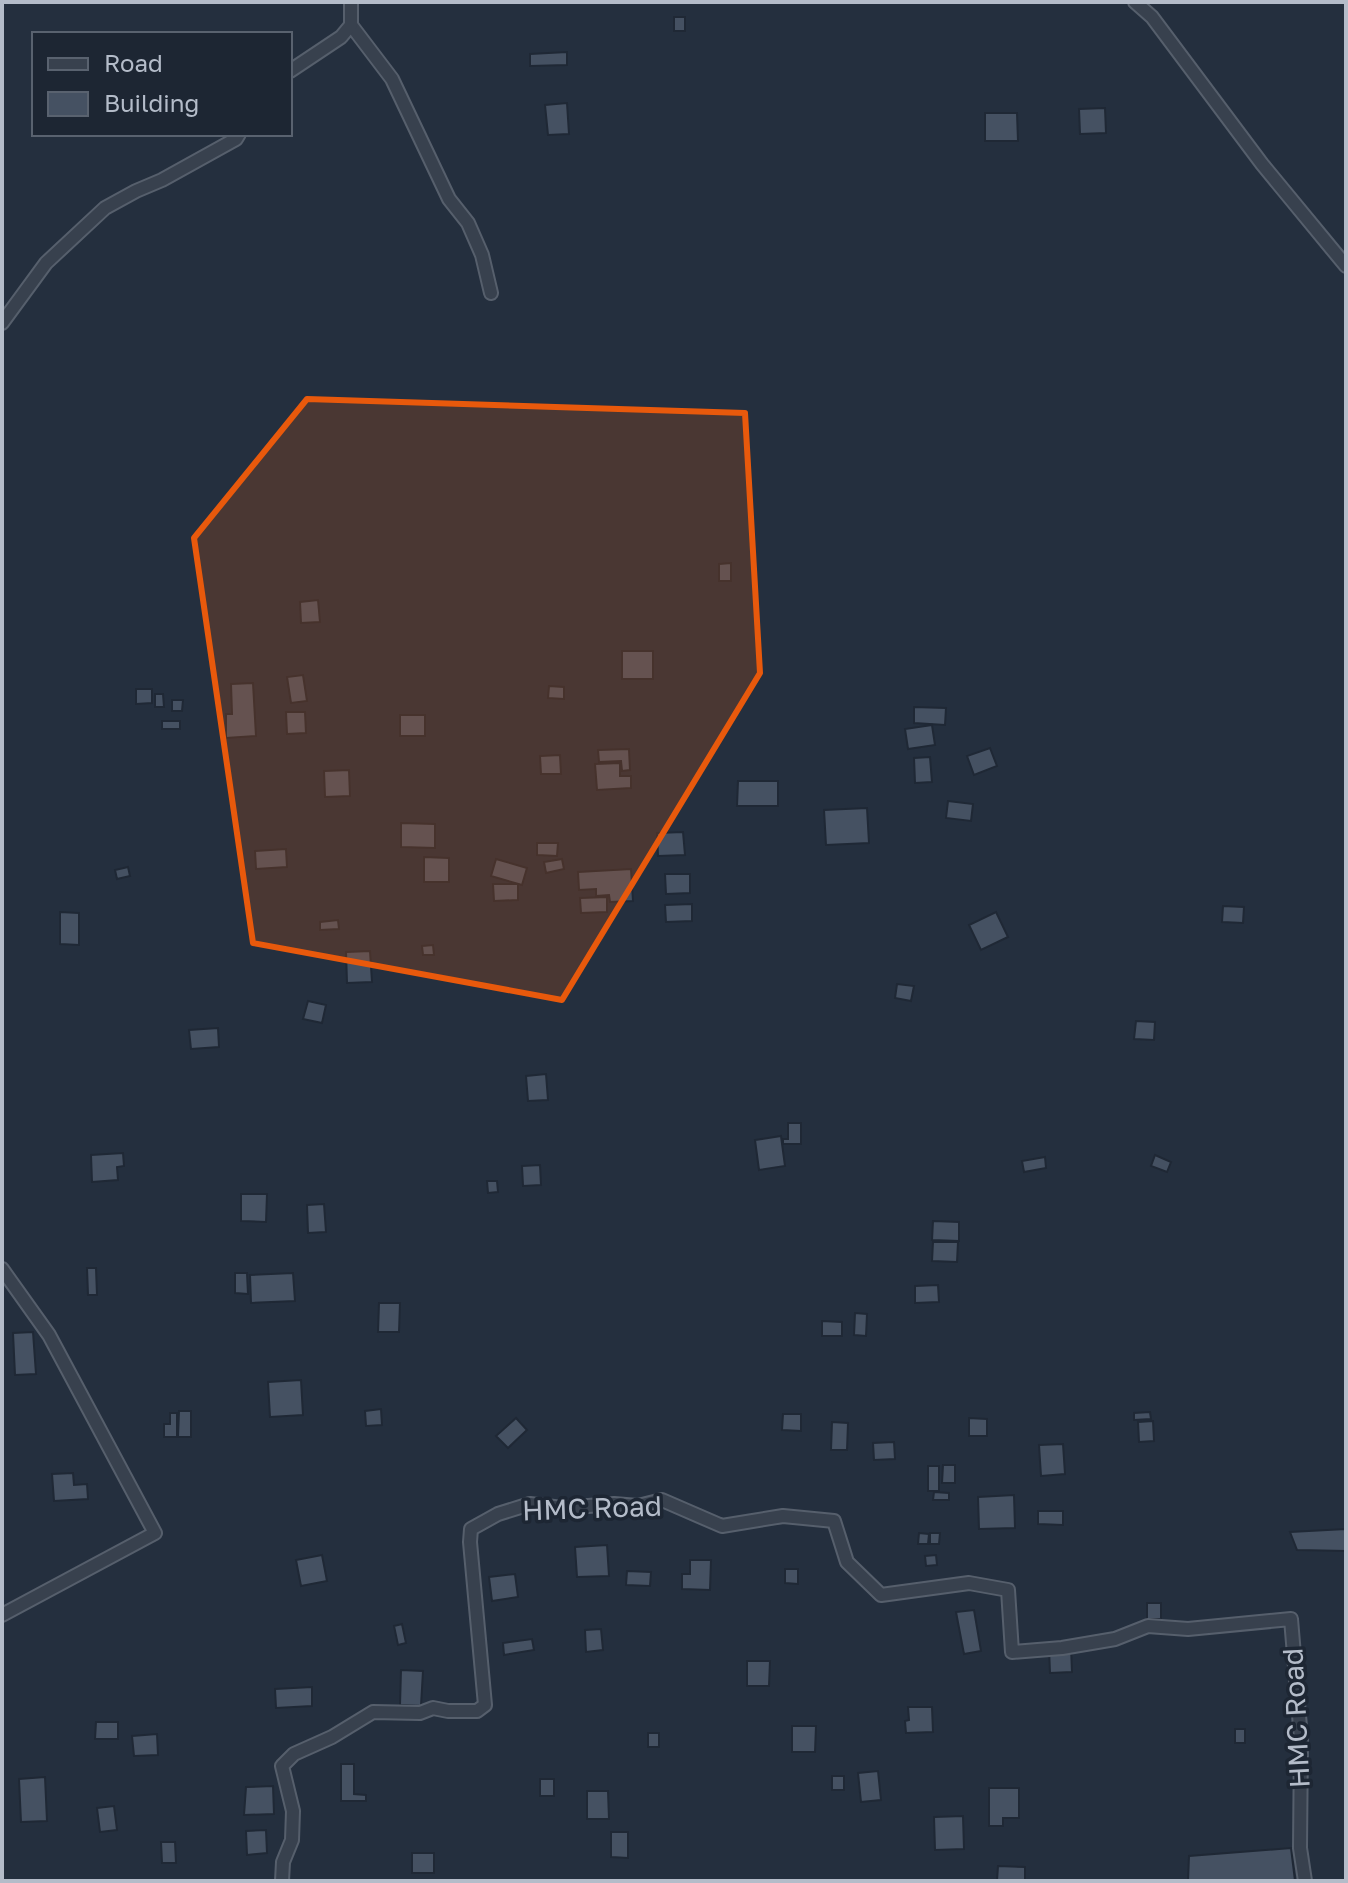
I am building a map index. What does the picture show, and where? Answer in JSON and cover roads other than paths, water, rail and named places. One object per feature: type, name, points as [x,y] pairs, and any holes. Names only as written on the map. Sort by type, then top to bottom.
[{"type":"street","points":[[351,2],[351,25],[392,79],[449,199],[468,223],[482,255],[491,293]]},
{"type":"street","points":[[1135,2],[1152,17],[1262,164],[1346,266]]},
{"type":"street","points":[[292,70],[341,37],[351,25]]},
{"type":"street","points":[[3,317],[46,263],[105,208],[238,136]]},
{"type":"street","points":[[2,1269],[49,1335],[155,1533],[2,1615]]},
{"type":"street","name":"HMC Road","points":[[282,1881],[283,1862],[292,1840],[293,1811],[282,1766],[294,1754],[332,1737],[373,1712],[420,1713],[433,1708],[477,1711],[485,1705],[471,1529],[498,1514],[530,1504],[562,1508],[614,1504],[638,1506],[662,1500],[722,1526],[783,1516],[834,1521],[847,1562],[881,1595],[969,1583],[1008,1590],[1012,1652],[1115,1639],[1148,1626],[1188,1629],[1291,1619],[1301,1739],[1300,1848],[1305,1881]]}]
